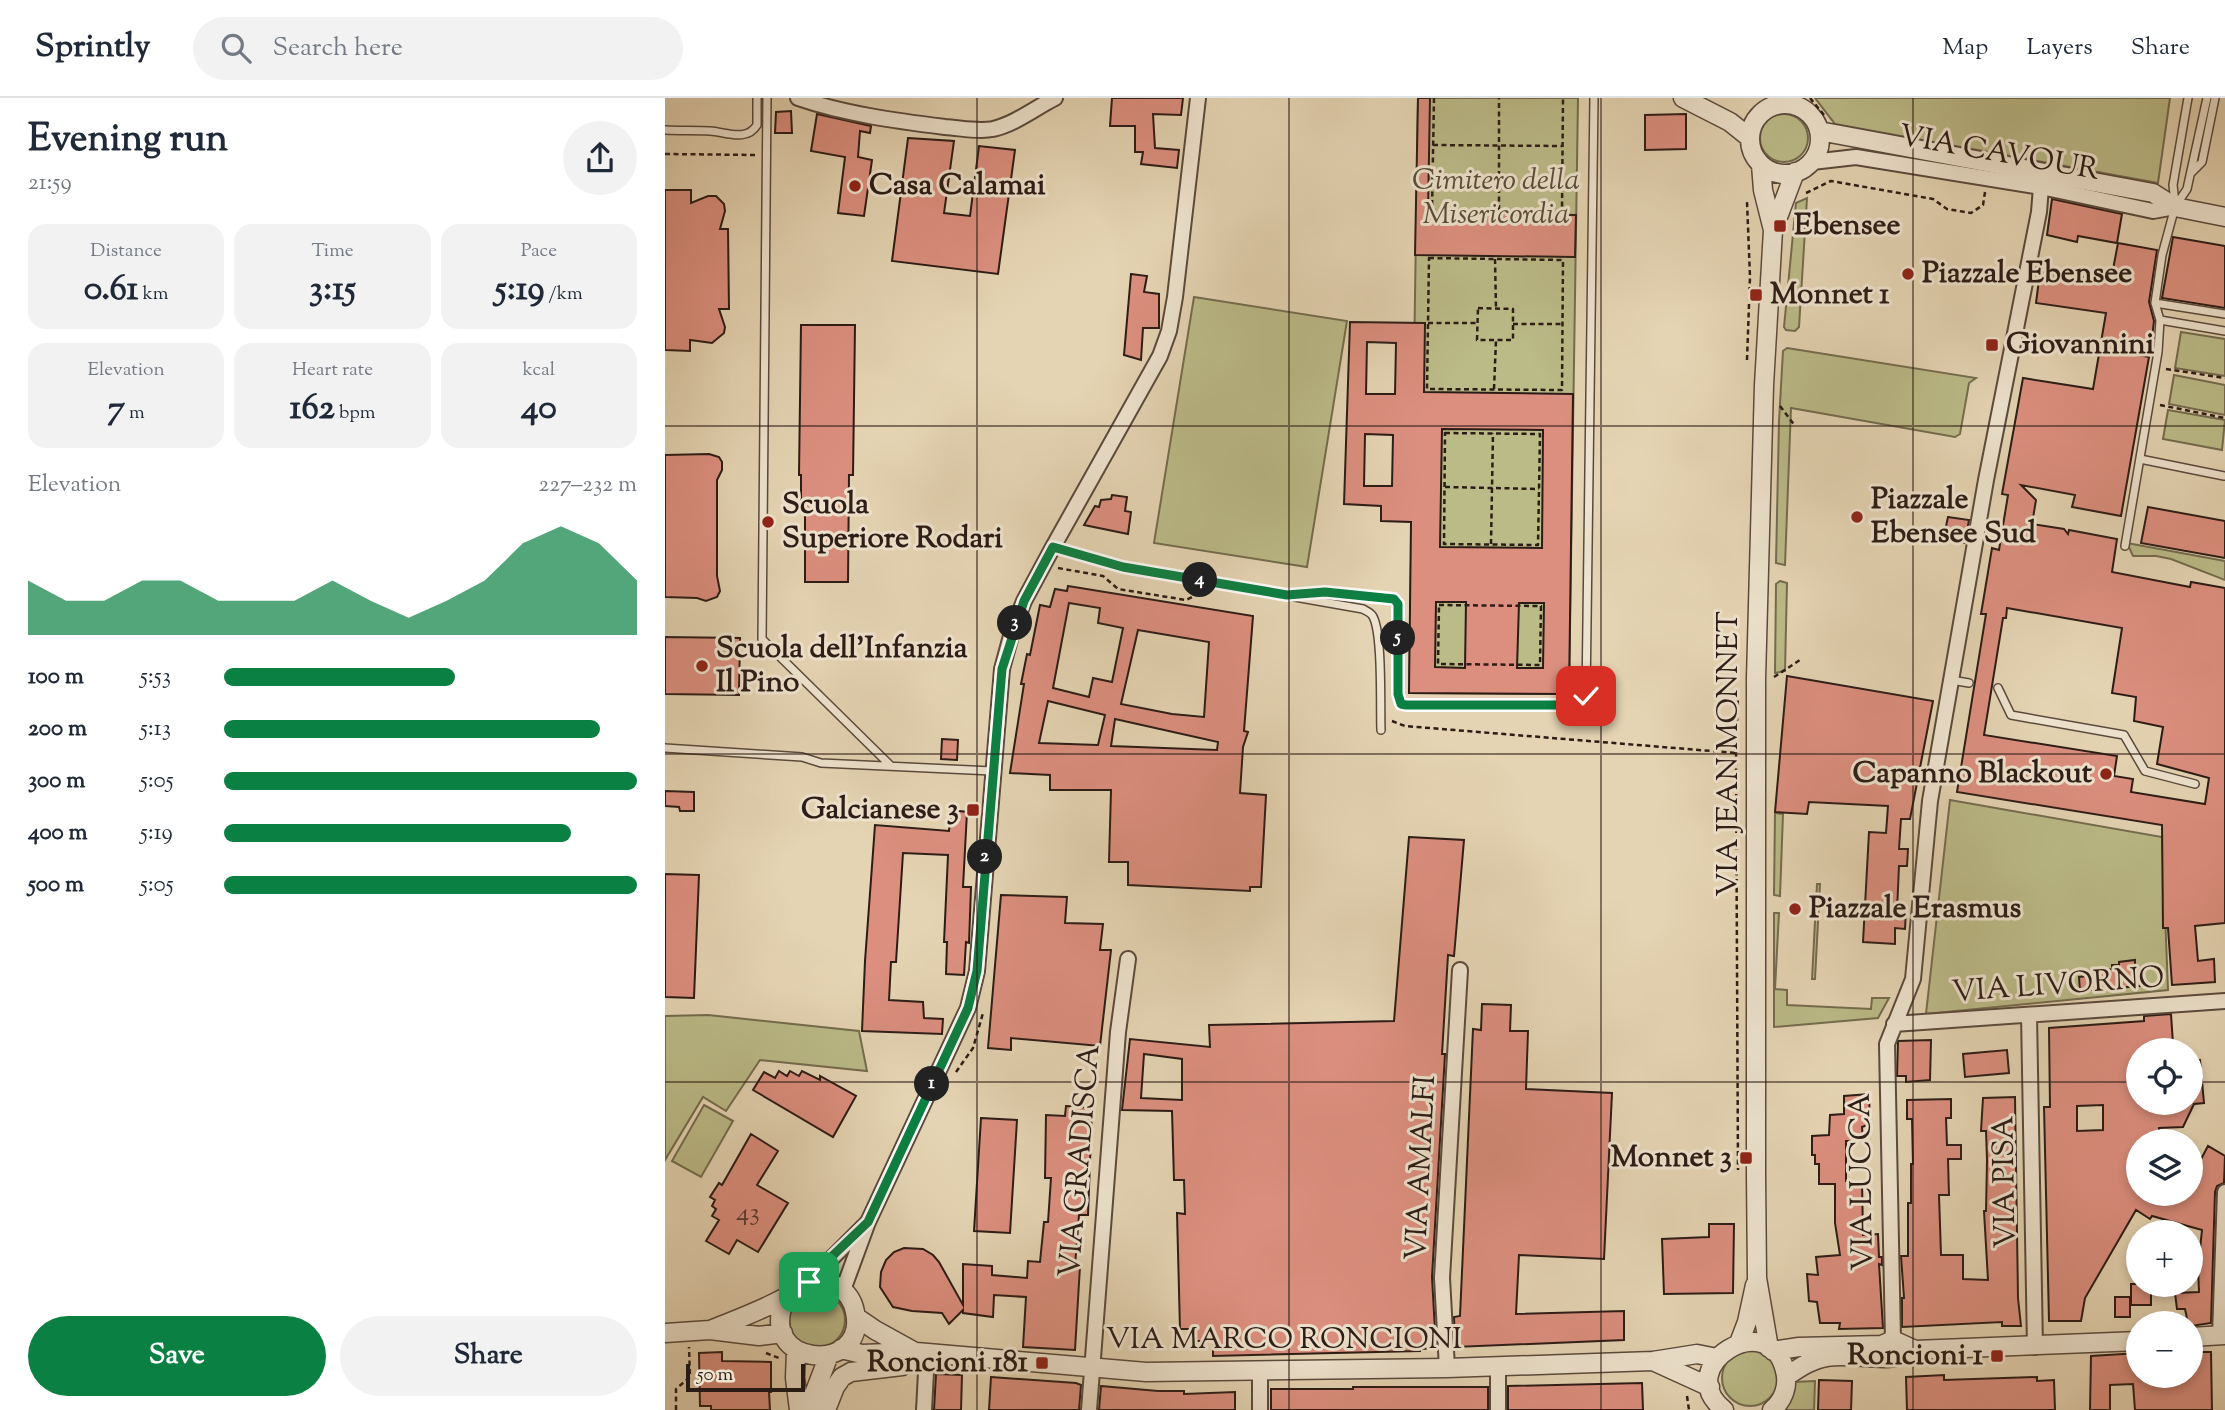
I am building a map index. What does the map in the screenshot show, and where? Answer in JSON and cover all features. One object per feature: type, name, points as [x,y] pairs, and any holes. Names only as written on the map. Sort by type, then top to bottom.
[{"type":"street","points":[[798,98],[819,106],[926,124],[992,130],[1055,98]]},
{"type":"street","points":[[843,1290],[868,1222],[968,1008],[977,971],[1002,669],[1024,601],[1160,356],[1169,331],[1198,98]]},
{"type":"street","points":[[1683,98],[1730,122],[1749,138]]},
{"type":"street","points":[[1795,173],[1771,171],[1761,165],[1752,152],[1749,138],[1757,117],[1767,104],[1798,102],[1808,112],[1819,131],[1820,142],[1812,162]]},
{"type":"street","name":"VIA CAVOUR","points":[[1819,131],[2154,192],[2175,207]]},
{"type":"street","name":"VIA CAVOUR","points":[[1795,173],[1812,162],[1856,157],[2041,187],[2153,211],[2175,207],[2225,217]]},
{"type":"street","name":"VIA JEAN MONNET","points":[[1761,165],[1763,190],[1773,230],[1764,385],[1756,679],[1757,1278],[1771,1349]]},
{"type":"street","name":"VIA JEAN MONNET","points":[[1773,230],[1795,173]]},
{"type":"street","name":"VIA LUCCA","points":[[1893,1340],[1887,1044],[1913,979],[1930,801],[1986,480],[2039,212],[2041,187]]},
{"type":"street","name":"VIA GRADISCA","points":[[1089,1410],[1117,1045],[1128,959]]},
{"type":"street","name":"VIA AMALFI","points":[[1447,1368],[1442,1278],[1460,970]]},
{"type":"street","name":"VIA LIVORNO","points":[[1894,1024],[2225,1001]]},
{"type":"street","name":"VIA PISA","points":[[2029,1016],[2035,1347]]},
{"type":"street","points":[[2203,1336],[2222,1335],[2225,1192]]},
{"type":"street","points":[[809,1282],[868,1222]]},
{"type":"street","name":"VIA JEAN MONNET","points":[[1739,1343],[1747,1322],[1757,1278]]},
{"type":"street","points":[[710,1330],[787,1296],[796,1287],[809,1282],[831,1283],[843,1290],[853,1303],[856,1317],[854,1333],[835,1352],[814,1394],[812,1410]]},
{"type":"street","points":[[787,1296],[780,1316],[783,1333],[796,1350],[809,1356],[835,1352]]},
{"type":"street","name":"VIA MARCO RONCIONI","points":[[856,1317],[875,1330],[922,1353]]},
{"type":"street","points":[[665,1333],[710,1330],[759,1336],[783,1333]]},
{"type":"street","points":[[1771,1349],[1882,1345],[1893,1340],[1915,1350],[2035,1347],[2126,1341]]},
{"type":"street","points":[[1722,1409],[1710,1387],[1712,1367],[1717,1358],[1723,1351],[1739,1343],[1760,1343],[1780,1358],[1787,1376],[1782,1398],[1772,1410]]},
{"type":"street","points":[[796,1350],[795,1378],[799,1410]]},
{"type":"street","points":[[1787,1376],[1806,1364],[1827,1356],[1903,1357],[1915,1350]]},
{"type":"street","name":"VIA MARCO RONCIONI","points":[[835,1352],[922,1353],[1146,1372],[1498,1367],[1653,1361],[1697,1354],[1717,1358]]},
{"type":"street","points":[[826,1410],[842,1377],[851,1372],[902,1366],[922,1353]]},
{"type":"street","points":[[922,1353],[925,1410]]},
{"type":"street","name":"VIA MARCO RONCIONI","points":[[1653,1361],[1710,1387]]},
{"type":"street","points":[[1498,1367],[1498,1410]]},
{"type":"street","points":[[1260,1372],[1260,1410]]},
{"type":"lane","points":[[665,131],[708,131],[731,135],[752,132],[757,125],[757,98]]},
{"type":"lane","points":[[767,98],[762,639],[891,766]]},
{"type":"lane","points":[[1287,595],[1325,592],[1394,599],[1398,604],[1398,694],[1401,704],[1569,705],[1586,696],[1594,98]]},
{"type":"lane","points":[[2125,546],[2158,352],[2160,320],[2155,303],[2175,207],[2173,186],[2188,98]]},
{"type":"lane","points":[[2175,207],[2187,189],[2207,98]]},
{"type":"lane","points":[[2190,173],[2202,162],[2215,98]]},
{"type":"lane","points":[[2155,303],[2225,314]]},
{"type":"lane","points":[[2160,320],[2225,331]]},
{"type":"lane","points":[[2135,348],[2158,352]]},
{"type":"lane","points":[[2140,459],[2224,476]]},
{"type":"lane","points":[[1053,547],[1123,567],[1363,609],[1373,616],[1377,628],[1381,730]]},
{"type":"lane","points":[[1951,680],[1969,683]]},
{"type":"lane","points":[[1998,688],[2011,715],[2124,735],[2145,771],[2195,784]]},
{"type":"lane","points":[[665,748],[802,757],[821,763],[992,771]]},
{"type":"path","points":[[1434,98],[1432,210],[1562,211],[1563,98]]},
{"type":"path","points":[[1499,98],[1499,210]]},
{"type":"path","points":[[1433,145],[1562,146]]},
{"type":"path","points":[[665,154],[767,156]]},
{"type":"path","points":[[1429,258],[1563,260],[1562,390],[1427,389],[1428,323],[1429,258]]},
{"type":"path","points":[[1495,259],[1496,309]]},
{"type":"path","points":[[1478,308],[1513,309],[1513,340],[1477,340],[1478,323],[1478,308]]},
{"type":"path","points":[[1428,323],[1478,323]]},
{"type":"path","points":[[1513,324],[1563,324]]},
{"type":"path","points":[[1495,390],[1496,340]]},
{"type":"path","points":[[2155,367],[2225,378]]},
{"type":"path","points":[[2149,402],[2225,418]]},
{"type":"path","points":[[1445,433],[1540,434],[1538,545],[1444,544],[1445,487],[1445,433]]},
{"type":"path","points":[[1491,544],[1493,433]]},
{"type":"path","points":[[1445,487],[1539,489]]},
{"type":"path","points":[[1439,605],[1541,606],[1540,665],[1438,664],[1439,605]]},
{"type":"path","points":[[1756,679],[1767,681],[1800,660]]},
{"type":"path","points":[[675,1410],[676,1389],[690,1377],[688,1333]]},
{"type":"green space","name":"Cimitero della Misericordia","points":[[1418,98],[1578,98],[1569,694],[1409,693]]},
{"type":"green space","points":[[1815,98],[2170,98],[2158,183],[1835,124]]},
{"type":"green space","points":[[1784,114],[1801,121],[1808,138],[1801,155],[1784,162],[1767,155],[1760,138],[1767,121]]},
{"type":"green space","points":[[1807,198],[1799,327],[1795,331],[1786,330],[1784,327],[1796,203]]},
{"type":"green space","points":[[1194,297],[1347,321],[1307,567],[1154,543]]},
{"type":"green space","points":[[2181,332],[2225,339],[2225,376],[2175,368]]},
{"type":"green space","points":[[1787,348],[1976,378],[1969,383],[1960,434],[1955,437],[1791,408],[1785,565],[1776,563],[1779,421],[1783,351]]},
{"type":"green space","points":[[2174,375],[2225,385],[2225,415],[2169,404]]},
{"type":"green space","points":[[2168,410],[2225,420],[2222,450],[2163,439]]},
{"type":"green space","points":[[2127,543],[2225,561],[2225,580],[2171,559],[2133,556]]},
{"type":"green space","points":[[1780,581],[1787,583],[1785,671],[1775,673],[1776,584]]},
{"type":"green space","points":[[1950,800],[2162,837],[2168,990],[1926,1014]]},
{"type":"green space","points":[[1775,813],[1783,814],[1780,896],[1774,895]]},
{"type":"green space","points":[[1817,884],[1820,884],[1815,979],[1812,979]]},
{"type":"green space","points":[[1774,913],[1779,913],[1775,989],[1787,990],[1787,1005],[1871,1009],[1872,998],[1889,998],[1878,1018],[1774,1027]]},
{"type":"green space","points":[[708,1015],[859,1031],[867,1071],[760,1060],[726,1111],[703,1097],[665,1160],[665,1016]]},
{"type":"green space","points":[[704,1105],[733,1121],[701,1177],[672,1161]]},
{"type":"green space","points":[[817,1292],[828,1294],[837,1300],[843,1309],[843,1331],[837,1340],[828,1346],[817,1348],[806,1346],[797,1340],[791,1331],[789,1320],[791,1309],[797,1300],[806,1294]]},
{"type":"green space","points":[[1750,1350],[1761,1352],[1770,1358],[1776,1367],[1776,1389],[1770,1398],[1761,1404],[1750,1406],[1739,1404],[1730,1398],[1724,1389],[1722,1378],[1724,1367],[1730,1358],[1739,1352]]},
{"type":"green space","points":[[1815,1381],[1814,1410],[1778,1410],[1794,1382]]},
{"type":"building","points":[[1112,98],[1183,98],[1181,115],[1153,114],[1155,148],[1179,150],[1177,168],[1141,164],[1143,152],[1135,152],[1135,126],[1110,126]]},
{"type":"building","points":[[1418,98],[1430,98],[1428,213],[1576,215],[1575,257],[1415,255]]},
{"type":"building","points":[[791,111],[792,133],[775,133],[776,112]]},
{"type":"building","name":"Casa Calamai","points":[[817,114],[871,126],[870,133],[860,131],[858,157],[872,160],[864,216],[838,213],[845,157],[811,151]]},
{"type":"building","points":[[1686,114],[1686,149],[1645,150],[1645,115]]},
{"type":"building","points":[[908,138],[954,141],[944,213],[970,216],[979,146],[1015,150],[998,274],[892,261]]},
{"type":"building","points":[[665,190],[691,190],[691,203],[708,196],[716,196],[724,204],[725,211],[720,229],[728,229],[729,309],[719,309],[725,327],[724,333],[712,343],[690,340],[690,351],[665,350]]},
{"type":"building","points":[[2052,199],[2122,214],[2117,243],[2078,236],[2077,242],[2047,235]]},
{"type":"building","points":[[2173,237],[2225,246],[2225,308],[2162,298]]},
{"type":"building","points":[[2118,243],[2157,250],[2149,302],[2154,321],[2151,345],[2134,342],[2129,348],[2133,354],[2149,357],[2121,516],[2072,507],[2075,495],[2021,485],[2036,500],[2032,524],[2064,529],[2068,534],[2069,530],[2117,539],[2112,572],[2190,587],[2191,582],[2225,588],[2225,923],[2195,926],[2198,961],[2214,959],[2215,982],[2172,985],[2168,928],[2163,928],[2162,825],[1957,792],[1986,614],[1981,614],[1992,548],[1999,550],[2008,495],[2002,494],[2023,378],[2093,389],[2106,313],[2036,303],[2040,272],[2111,280]],"holes":[[[2007,608],[2122,628],[2112,693],[2136,697],[2134,721],[2163,727],[2157,764],[2209,778],[2205,804],[2131,792],[2133,779],[2114,776],[2117,756],[1984,735],[2003,618],[2006,618]]]},
{"type":"building","points":[[1131,274],[1147,276],[1144,292],[1159,294],[1159,328],[1143,328],[1141,360],[1124,355]]},
{"type":"building","points":[[1350,322],[1425,323],[1424,392],[1573,394],[1569,694],[1409,693],[1411,522],[1381,521],[1381,506],[1344,504]],"holes":[[[1367,342],[1396,343],[1395,394],[1366,394]],[[1442,429],[1543,430],[1542,548],[1440,547]],[[1365,434],[1393,435],[1392,486],[1364,486]],[[1436,602],[1466,602],[1465,668],[1435,667]],[[1519,603],[1544,603],[1543,668],[1517,668]]]},
{"type":"building","points":[[801,325],[855,325],[848,582],[805,582],[805,512],[801,511],[799,475]]},
{"type":"building","points":[[709,454],[719,457],[722,462],[722,470],[717,480],[717,576],[720,591],[717,597],[706,601],[697,598],[665,597],[665,455]]},
{"type":"building","points":[[1112,495],[1127,497],[1125,511],[1131,512],[1128,534],[1084,525],[1095,506],[1099,507],[1101,500],[1111,499]]},
{"type":"building","points":[[2148,507],[2225,521],[2225,558],[2141,543]]},
{"type":"building","points":[[1948,517],[1969,520],[1965,543],[1943,540]]},
{"type":"building","points":[[1068,586],[1253,616],[1244,731],[1248,732],[1243,747],[1240,793],[1266,795],[1261,887],[1250,887],[1250,891],[1128,885],[1128,862],[1109,862],[1111,790],[1050,790],[1050,775],[1010,773],[1024,684],[1021,684],[1040,605],[1050,607],[1055,589],[1067,591]],"holes":[[[1069,603],[1100,608],[1098,623],[1123,628],[1112,682],[1093,678],[1089,697],[1053,688]],[[1138,630],[1209,642],[1204,717],[1121,704]],[[1048,701],[1105,715],[1098,745],[1039,743]],[[1115,719],[1218,742],[1217,750],[1111,746]]]},
{"type":"building","name":"Scuola dell'Infanzia Il Pino","points":[[665,637],[740,638],[739,695],[665,694]]},
{"type":"building","points":[[1787,676],[1933,701],[1910,819],[1901,819],[1899,849],[1908,849],[1907,866],[1899,866],[1897,911],[1906,911],[1905,929],[1895,928],[1895,944],[1863,942],[1869,832],[1886,833],[1888,806],[1809,802],[1807,814],[1775,812]]},
{"type":"building","points":[[942,739],[958,740],[957,760],[941,759]]},
{"type":"building","points":[[665,791],[694,792],[694,811],[680,811],[679,807],[665,806]]},
{"type":"building","points":[[951,810],[967,812],[963,887],[971,887],[969,943],[966,942],[964,975],[946,974],[947,942],[944,942],[948,855],[903,853],[896,962],[891,962],[889,1000],[923,1002],[924,1018],[943,1019],[942,1034],[862,1031],[875,825],[949,831]]},
{"type":"building","points":[[1409,837],[1464,840],[1454,956],[1448,955],[1442,1054],[1445,1054],[1432,1277],[1436,1348],[1420,1351],[1213,1356],[1213,1341],[1189,1341],[1189,1329],[1180,1329],[1177,1213],[1185,1214],[1184,1180],[1174,1180],[1172,1111],[1122,1110],[1130,1039],[1210,1047],[1209,1025],[1394,1021]],"holes":[[[1144,1054],[1182,1059],[1182,1100],[1141,1098]]]},
{"type":"building","points":[[665,874],[699,875],[694,998],[665,997]]},
{"type":"building","points":[[1001,895],[1067,897],[1065,923],[1103,924],[1100,950],[1111,950],[1100,1046],[1011,1038],[1011,1050],[988,1048]]},
{"type":"building","points":[[2135,960],[2140,986],[2080,991],[2079,977],[2088,976],[2088,971],[2112,969],[2112,965],[2119,965],[2119,962]]},
{"type":"building","points":[[1482,1004],[1511,1005],[1510,1031],[1528,1031],[1526,1089],[1612,1093],[1604,1259],[1519,1255],[1516,1314],[1624,1311],[1624,1340],[1455,1347],[1454,1317],[1460,1316],[1473,1029],[1481,1030]]},
{"type":"building","points":[[2171,1014],[2173,1038],[2126,1038],[2126,1115],[2189,1115],[2183,1127],[2126,1129],[2126,1206],[2203,1206],[2203,1155],[2208,1146],[2225,1156],[2224,1183],[2217,1186],[2215,1192],[2211,1323],[2203,1324],[2203,1311],[2177,1309],[2176,1297],[2203,1297],[2203,1220],[2166,1220],[2152,1216],[2150,1219],[2136,1210],[2130,1220],[2126,1220],[2126,1227],[2085,1298],[2081,1321],[2049,1321],[2044,1107],[2050,1107],[2049,1028],[2144,1021],[2144,1016]],"holes":[[[2103,1105],[2103,1130],[2077,1131],[2077,1106]]]},
{"type":"building","points":[[1931,1040],[1930,1080],[1906,1082],[1906,1076],[1897,1076],[1898,1041]]},
{"type":"building","points":[[2007,1050],[2009,1073],[1965,1077],[1963,1054]]},
{"type":"building","points":[[779,1071],[787,1076],[790,1071],[799,1076],[802,1071],[820,1080],[820,1076],[856,1096],[833,1137],[753,1090],[764,1072],[775,1078]]},
{"type":"building","points":[[1869,1094],[1870,1124],[1862,1127],[1863,1141],[1846,1141],[1846,1181],[1862,1181],[1863,1235],[1878,1234],[1879,1257],[1882,1257],[1882,1265],[1879,1264],[1883,1328],[1839,1329],[1840,1323],[1820,1323],[1817,1302],[1809,1301],[1807,1274],[1818,1275],[1816,1257],[1840,1255],[1835,1223],[1835,1184],[1819,1184],[1819,1164],[1815,1164],[1815,1155],[1812,1155],[1812,1136],[1829,1135],[1830,1115],[1844,1114],[1844,1096]]},
{"type":"building","points":[[2015,1097],[2018,1298],[2021,1326],[2002,1326],[2002,1322],[1902,1327],[1904,1298],[1901,1256],[1908,1256],[1908,1203],[1911,1203],[1913,1164],[1912,1119],[1907,1119],[1907,1100],[1951,1099],[1951,1118],[1946,1118],[1947,1145],[1961,1145],[1961,1159],[1948,1159],[1949,1195],[1939,1195],[1941,1255],[1963,1255],[1963,1279],[1988,1280],[1984,1211],[1986,1131],[1981,1131],[1983,1098]]},
{"type":"building","points":[[1066,1106],[1092,1108],[1088,1215],[1079,1215],[1075,1266],[1080,1266],[1075,1350],[1023,1347],[1026,1297],[994,1295],[993,1317],[963,1313],[963,1310],[949,1324],[942,1313],[893,1307],[880,1287],[881,1272],[886,1260],[894,1252],[904,1248],[923,1249],[933,1255],[963,1305],[963,1264],[992,1266],[992,1275],[1027,1278],[1028,1261],[1040,1262],[1044,1222],[1048,1222],[1051,1178],[1045,1178],[1046,1115],[1065,1116]]},
{"type":"building","points":[[981,1118],[1017,1120],[1010,1233],[974,1231]]},
{"type":"building","points":[[751,1134],[778,1151],[757,1185],[788,1203],[758,1252],[737,1240],[729,1254],[706,1241],[719,1220],[712,1216],[716,1209],[712,1206],[715,1200],[710,1197],[719,1183],[722,1185]]},
{"type":"building","points":[[1709,1224],[1734,1224],[1733,1293],[1664,1294],[1662,1239],[1709,1237]]},
{"type":"building","points":[[2115,1297],[2130,1297],[2130,1311],[2126,1311],[2126,1317],[2115,1317]]},
{"type":"building","points":[[2131,1297],[2151,1297],[2151,1305],[2131,1305]]},
{"type":"building","points":[[722,1352],[722,1361],[771,1362],[770,1410],[711,1410],[711,1406],[700,1406],[699,1353]]},
{"type":"building","points":[[2203,1352],[2211,1352],[2212,1410],[2135,1410],[2133,1388],[2203,1388]]},
{"type":"building","points":[[2126,1354],[2126,1384],[2110,1385],[2110,1410],[2090,1410],[2091,1356]]},
{"type":"building","points":[[936,1374],[962,1375],[961,1410],[934,1410]]},
{"type":"building","points":[[1944,1375],[1944,1380],[2037,1377],[2037,1381],[2054,1380],[2055,1410],[1907,1410],[1906,1377]]},
{"type":"building","points":[[991,1377],[1076,1383],[1081,1385],[1079,1410],[989,1410]]},
{"type":"building","points":[[1819,1380],[1852,1381],[1851,1410],[1818,1410]]},
{"type":"building","points":[[1642,1383],[1643,1410],[1508,1410],[1508,1386]]},
{"type":"building","points":[[1101,1386],[1184,1391],[1184,1394],[1235,1392],[1235,1410],[1099,1410]]},
{"type":"building","points":[[1488,1387],[1488,1410],[1271,1410],[1271,1389]]},
{"type":"place","name":"Casa Calamai","points":[[855,186]]},
{"type":"place","name":"Ebensee","points":[[1780,226]]},
{"type":"place","name":"Piazzale Ebensee","points":[[1908,274]]},
{"type":"place","name":"Monnet 1","points":[[1756,295]]},
{"type":"place","name":"Giovannini","points":[[1992,345]]},
{"type":"place","name":"Piazzale Ebensee Sud","points":[[1857,517]]},
{"type":"place","name":"Scuola Superiore Rodari","points":[[768,522]]},
{"type":"place","name":"Scuola dell'Infanzia Il Pino","points":[[702,666]]},
{"type":"place","name":"Capanno Blackout","points":[[2106,774]]},
{"type":"place","name":"Galcianese 3","points":[[973,810]]},
{"type":"place","name":"Piazzale Erasmus","points":[[1795,909]]},
{"type":"place","name":"Monnet 3","points":[[1746,1158]]},
{"type":"place","name":"Roncioni 1","points":[[1997,1356]]},
{"type":"place","name":"Roncioni 181","points":[[1042,1363]]},
{"type":"route","points":[[809,1282],[868,1222],[968,1008],[977,971],[1002,669],[1024,601],[1053,547],[1123,567],[1287,595],[1325,592],[1394,599],[1398,604],[1398,694],[1401,704],[1569,705],[1583,700],[1586,696]]}]
